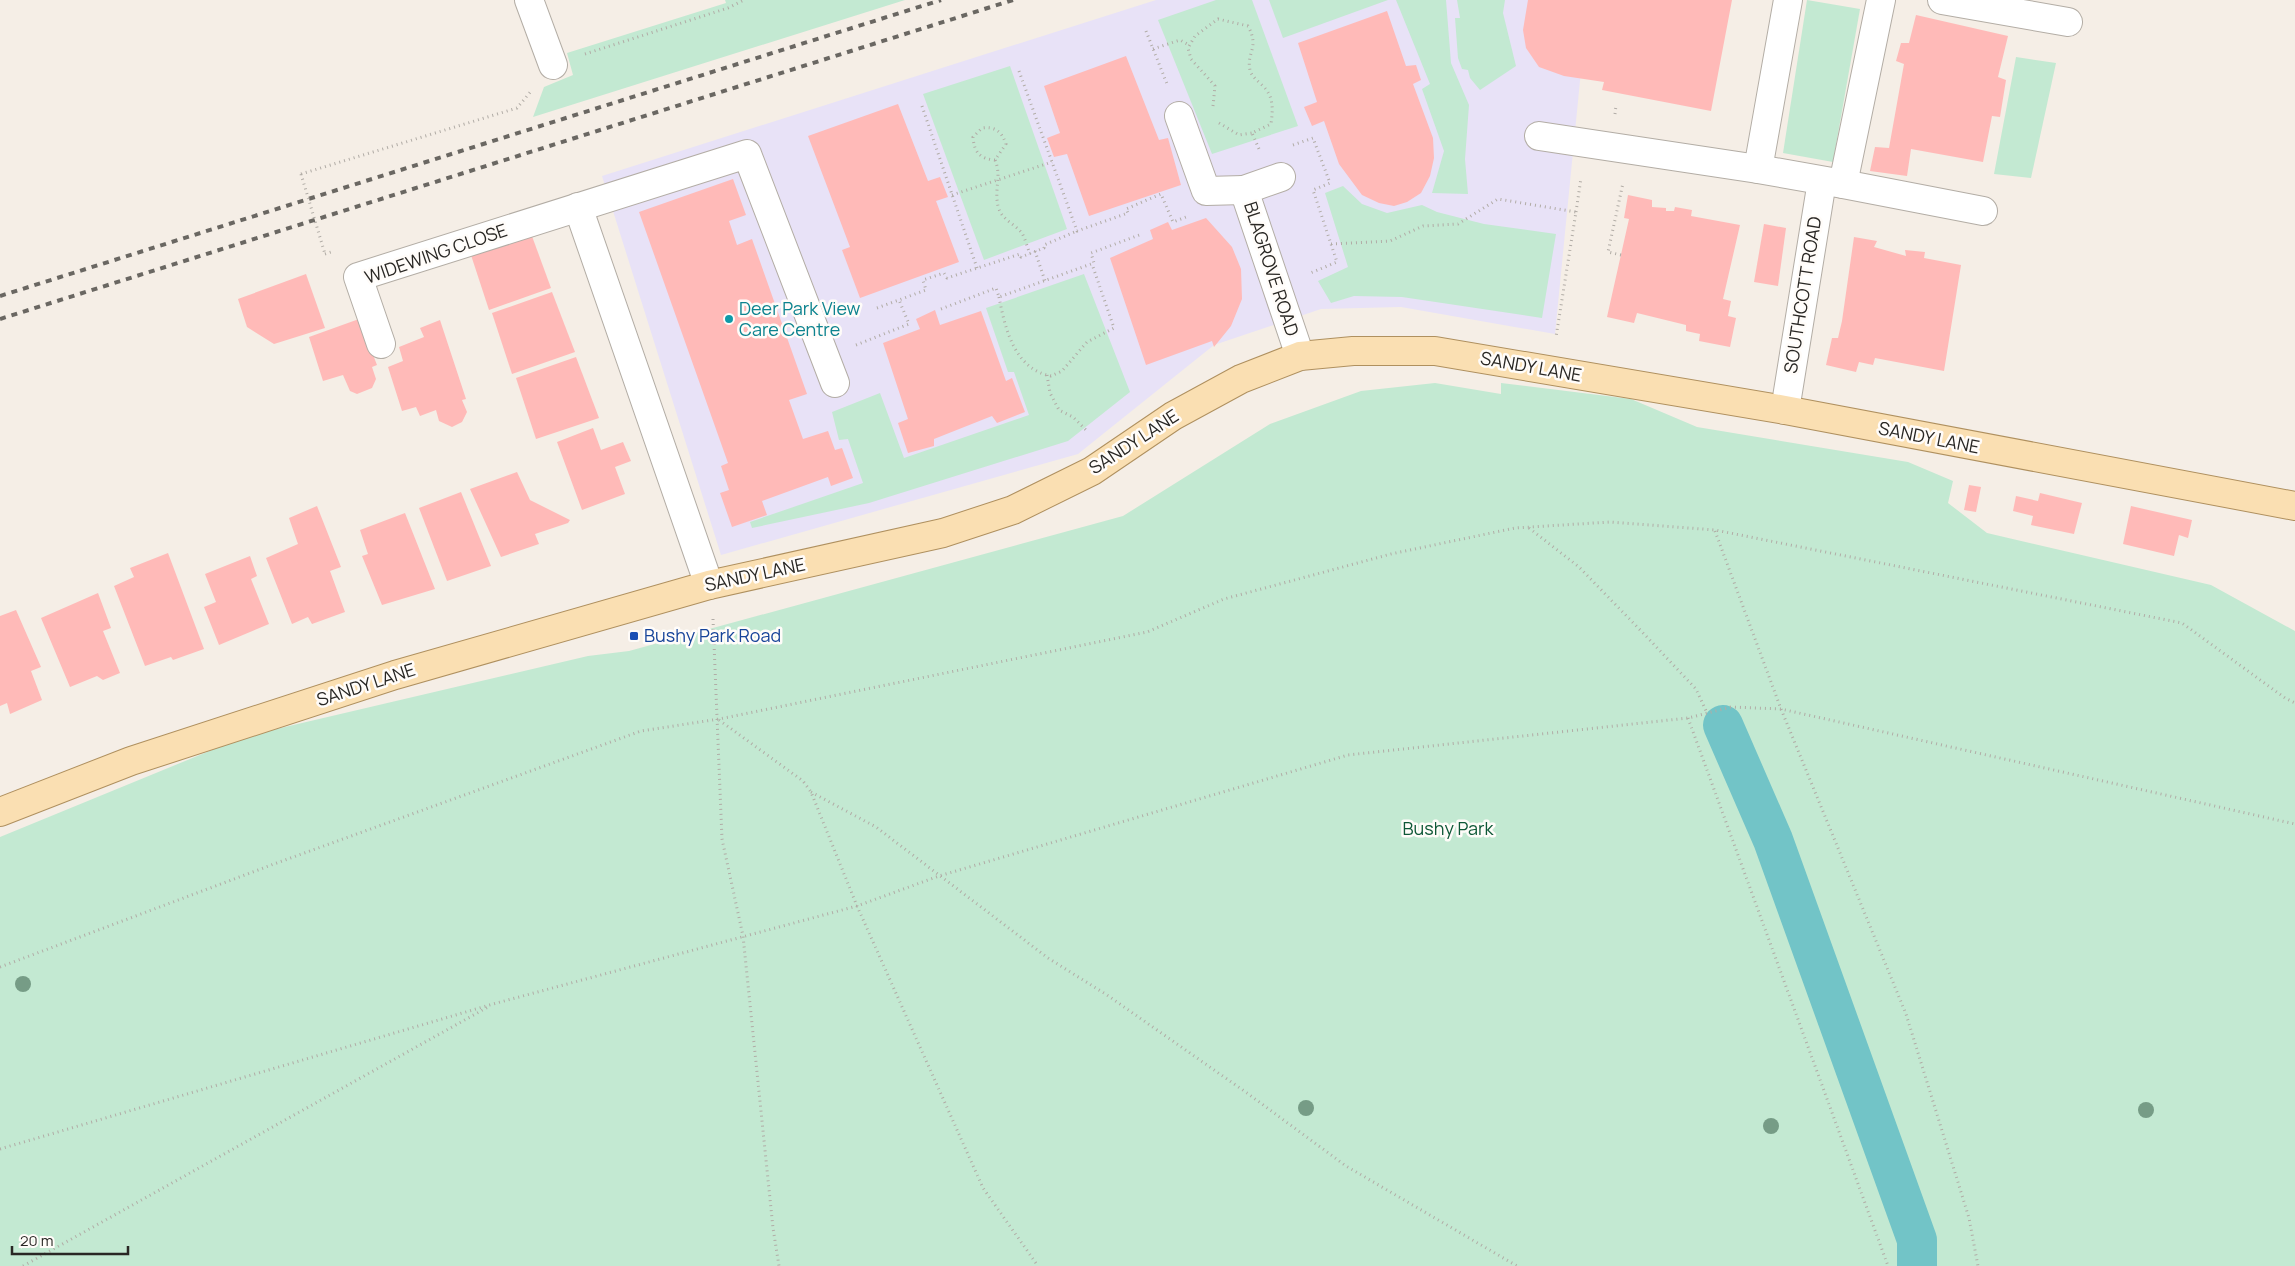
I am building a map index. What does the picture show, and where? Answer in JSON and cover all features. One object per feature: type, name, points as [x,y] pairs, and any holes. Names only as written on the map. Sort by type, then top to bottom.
[{"type":"main road","name":"SANDY LANE","points":[[0,812],[132,761],[396,675],[708,584],[943,533],[1013,510],[1092,471],[1174,416],[1241,379],[1300,356],[1353,351],[1435,351],[1785,410],[2295,506]]},
{"type":"street","points":[[529,0],[553,65]]},
{"type":"street","points":[[1758,169],[1788,0]]},
{"type":"street","name":"SOUTHCOTT ROAD","points":[[1785,410],[1832,183],[1881,0]]},
{"type":"street","points":[[1942,0],[1978,3],[2068,22]]},
{"type":"street","points":[[1179,116],[1206,191],[1244,190]]},
{"type":"street","points":[[1540,136],[1758,169],[1984,211]]},
{"type":"street","points":[[708,584],[578,207],[747,154],[836,383]]},
{"type":"street","name":"BLAGROVE ROAD","points":[[1281,177],[1244,190],[1300,356]]},
{"type":"street","name":"WIDEWING CLOSE","points":[[381,344],[358,277],[578,207]]},
{"type":"path","points":[[325,254],[301,174],[517,108],[553,65],[728,8],[744,0]]},
{"type":"path","points":[[1213,109],[1214,86],[1191,59],[1188,48],[1206,26],[1218,19],[1248,26],[1254,37],[1249,67],[1252,76],[1265,88],[1273,106],[1271,124],[1252,133],[1239,135],[1230,132],[1218,122],[1215,116]]},
{"type":"path","points":[[1146,31],[1168,89]]},
{"type":"path","points":[[1153,49],[1180,40],[1189,45]]},
{"type":"path","points":[[1019,71],[1077,231]]},
{"type":"path","points":[[922,106],[977,268]]},
{"type":"path","points":[[982,128],[996,129],[1004,136],[1006,144],[995,160],[983,158],[975,151],[973,138],[982,128]]},
{"type":"path","points":[[1252,133],[1254,137]]},
{"type":"path","points":[[1276,285],[1338,262],[1313,190],[1330,183],[1313,138],[1287,147]]},
{"type":"path","points":[[995,160],[1000,172],[998,179],[998,208],[1012,227],[1021,232],[1030,254]]},
{"type":"path","points":[[952,195],[1052,162]]},
{"type":"path","points":[[1621,255],[1608,252],[1625,174]]},
{"type":"path","points":[[1556,337],[1581,177]]},
{"type":"path","points":[[877,308],[926,290],[922,280],[944,273],[947,278],[1020,254],[1021,257],[1030,254],[1044,248],[1044,245],[1077,231],[1128,213],[1126,209],[1161,194],[1173,222],[1176,221]]},
{"type":"path","points":[[1331,244],[1390,241],[1423,226],[1458,224],[1498,199],[1576,212]]},
{"type":"path","points":[[1047,376],[1062,370],[1087,342],[1114,328],[1092,264],[1094,263],[1091,252],[1142,234]]},
{"type":"path","points":[[1035,252],[1045,281]]},
{"type":"path","points":[[999,297],[1092,264]]},
{"type":"path","points":[[941,309],[996,288],[1014,350],[1025,364],[1047,376]]},
{"type":"path","points":[[875,337],[909,324],[899,300]]},
{"type":"path","points":[[1047,376],[1050,393],[1059,410],[1074,417],[1092,436]]},
{"type":"path","points":[[0,967],[292,857],[641,731],[719,719],[1146,632],[1224,599],[1391,554],[1515,528],[1610,522],[1715,530],[2182,623],[2284,698],[2295,703]]},
{"type":"path","points":[[1528,527],[1579,567],[1646,636],[1696,689],[1707,713]]},
{"type":"path","points":[[1715,530],[1781,709],[1906,1014],[1969,1218],[1978,1266]]},
{"type":"path","points":[[713,619],[719,719],[722,839],[743,936],[773,1228],[780,1266]]},
{"type":"path","points":[[0,1149],[493,1004],[857,906],[939,876],[1348,755],[1688,718],[1731,707],[1781,709],[2295,824]]},
{"type":"path","points":[[1688,718],[1888,1266]]},
{"type":"path","points":[[719,719],[803,781],[811,792],[857,906],[983,1188],[1038,1266]]},
{"type":"path","points":[[811,792],[876,827],[1048,958],[1107,995],[1240,1087],[1346,1166],[1517,1266]]},
{"type":"path","points":[[24,1266],[493,1004]]},
{"type":"shaded area","points":[[1156,0],[1588,0],[1555,334],[1401,307],[1321,309],[1214,345],[1078,454],[721,555],[602,176]]},
{"type":"green space","points":[[725,0],[905,0],[533,117],[544,87],[573,75],[567,53],[726,3]]},
{"type":"green space","points":[[1216,0],[1252,0],[1298,126],[1212,154],[1158,20]]},
{"type":"green space","points":[[1269,0],[1388,0],[1283,38]]},
{"type":"green space","points":[[1396,0],[1446,0],[1451,63],[1469,105],[1465,159],[1468,194],[1432,193],[1444,151],[1422,89],[1430,84]]},
{"type":"green space","points":[[1457,0],[1505,0],[1503,13],[1516,66],[1480,90],[1470,78],[1468,70],[1462,69],[1458,58],[1455,18],[1460,18]]},
{"type":"green space","points":[[1807,0],[1860,9],[1833,162],[1783,153]]},
{"type":"green space","points":[[2016,57],[2056,63],[2031,178],[1994,174]]},
{"type":"green space","points":[[1010,66],[1067,229],[984,260],[923,94]]},
{"type":"green space","points":[[1343,186],[1362,204],[1387,213],[1422,205],[1437,212],[1484,224],[1556,234],[1542,318],[1402,297],[1354,296],[1331,303],[1318,281],[1348,267],[1325,193]]},
{"type":"green space","points":[[1084,274],[1130,392],[1068,441],[869,503],[752,528],[750,522],[863,483],[848,439],[839,440],[832,412],[880,393],[904,458],[1029,415],[1014,372],[1008,372],[986,308]]},
{"type":"green space","name":"Bushy Park","points":[[1435,383],[1501,394],[1501,383],[1631,399],[1697,427],[1908,462],[1953,481],[1948,503],[1987,533],[2211,585],[2295,631],[2295,1266],[0,1266],[0,837],[246,736],[588,656],[629,651],[1123,516],[1270,424],[1361,391]]},
{"type":"building","points":[[1528,0],[1732,0],[1711,111],[1602,90],[1604,82],[1564,76],[1539,67],[1526,48],[1523,30]]},
{"type":"building","points":[[1387,11],[1406,66],[1416,65],[1421,80],[1413,84],[1433,138],[1434,158],[1430,176],[1421,193],[1407,202],[1394,206],[1379,203],[1362,195],[1339,164],[1324,121],[1312,126],[1304,107],[1317,102],[1298,43]]},
{"type":"building","points":[[1916,15],[2008,36],[1998,77],[2006,80],[2000,117],[1992,116],[1983,162],[1911,149],[1907,176],[1870,171],[1875,147],[1889,148],[1904,64],[1896,61],[1901,43],[1909,43]]},
{"type":"building","points":[[1126,56],[1159,140],[1168,138],[1181,185],[1089,216],[1067,154],[1054,157],[1047,138],[1060,133],[1044,86]]},
{"type":"building","points":[[898,104],[928,181],[940,177],[948,197],[936,201],[959,262],[860,298],[842,250],[850,247],[808,136]]},
{"type":"building","name":"Deer Park View Care Centre","points":[[733,179],[746,215],[729,221],[737,245],[752,239],[807,394],[789,400],[803,439],[828,431],[835,450],[842,448],[853,478],[831,486],[828,477],[762,501],[767,515],[732,527],[720,493],[729,490],[721,466],[728,463],[639,212]]},
{"type":"building","points":[[1628,195],[1652,200],[1652,207],[1666,208],[1666,211],[1674,211],[1675,207],[1692,210],[1691,216],[1740,225],[1723,299],[1731,301],[1728,316],[1736,318],[1730,347],[1699,341],[1700,334],[1686,331],[1686,325],[1637,313],[1634,323],[1607,317],[1629,219],[1624,218]]},
{"type":"building","points":[[1206,218],[1232,247],[1241,269],[1242,299],[1231,326],[1214,347],[1212,341],[1146,365],[1110,258],[1153,239],[1150,230],[1168,222],[1172,230]]},
{"type":"building","points":[[1764,224],[1786,228],[1778,286],[1754,282]]},
{"type":"building","points":[[529,228],[551,288],[489,310],[469,249]]},
{"type":"building","points":[[1854,237],[1877,241],[1874,247],[1906,256],[1905,250],[1925,252],[1924,258],[1961,265],[1944,371],[1875,358],[1873,365],[1859,362],[1856,372],[1826,365],[1832,338],[1838,338],[1842,321]]},
{"type":"building","points":[[306,274],[325,328],[274,344],[247,327],[238,299]]},
{"type":"building","points":[[552,292],[575,352],[512,374],[492,313]]},
{"type":"building","points":[[935,310],[940,325],[981,311],[1006,381],[1012,378],[1025,412],[997,423],[992,416],[934,439],[934,446],[908,453],[898,423],[908,419],[883,343],[920,329],[916,319]]},
{"type":"building","points":[[359,319],[377,365],[372,367],[376,379],[372,388],[357,394],[350,391],[343,375],[323,381],[309,337]]},
{"type":"building","points":[[440,320],[466,399],[462,400],[467,412],[462,422],[452,427],[439,421],[436,410],[420,416],[416,407],[402,411],[388,367],[403,361],[399,347],[424,337],[420,328]]},
{"type":"building","points":[[576,357],[599,418],[536,439],[516,378]]},
{"type":"building","points":[[593,428],[601,450],[623,442],[631,461],[615,467],[625,494],[582,510],[557,442]]},
{"type":"building","points":[[517,472],[530,500],[570,520],[568,523],[535,534],[539,544],[501,557],[470,489]]},
{"type":"building","points":[[1969,485],[1981,487],[1976,512],[1964,510]]},
{"type":"building","points":[[461,492],[491,566],[447,581],[419,508]]},
{"type":"building","points":[[2040,493],[2082,503],[2074,534],[2031,525],[2033,516],[2013,511],[2016,496],[2038,501]]},
{"type":"building","points":[[317,506],[341,567],[330,571],[345,612],[312,624],[308,617],[292,624],[266,558],[298,544],[289,518]]},
{"type":"building","points":[[2131,506],[2192,520],[2188,538],[2179,535],[2174,556],[2123,544]]},
{"type":"building","points":[[405,513],[435,589],[382,605],[362,556],[368,554],[360,530]]},
{"type":"building","points":[[168,553],[204,649],[173,660],[171,657],[145,666],[114,586],[134,577],[130,568]]},
{"type":"building","points":[[250,556],[257,576],[251,579],[269,624],[219,645],[204,607],[216,602],[205,574]]},
{"type":"building","points":[[98,593],[111,628],[103,631],[120,673],[103,680],[97,676],[70,687],[41,618]]},
{"type":"building","points":[[16,610],[41,667],[31,671],[42,700],[10,714],[7,703],[0,706],[0,616]]},
{"type":"waterway","points":[[1723,725],[1773,840],[1917,1240],[1917,1266]]},
{"type":"railway","points":[[0,296],[941,0]]},
{"type":"railway","points":[[0,319],[1013,0]]},
{"type":"place","name":"Deer Park View Care Centre","points":[[729,319]]},
{"type":"place","name":"Bushy Park Road","points":[[634,636]]}]
